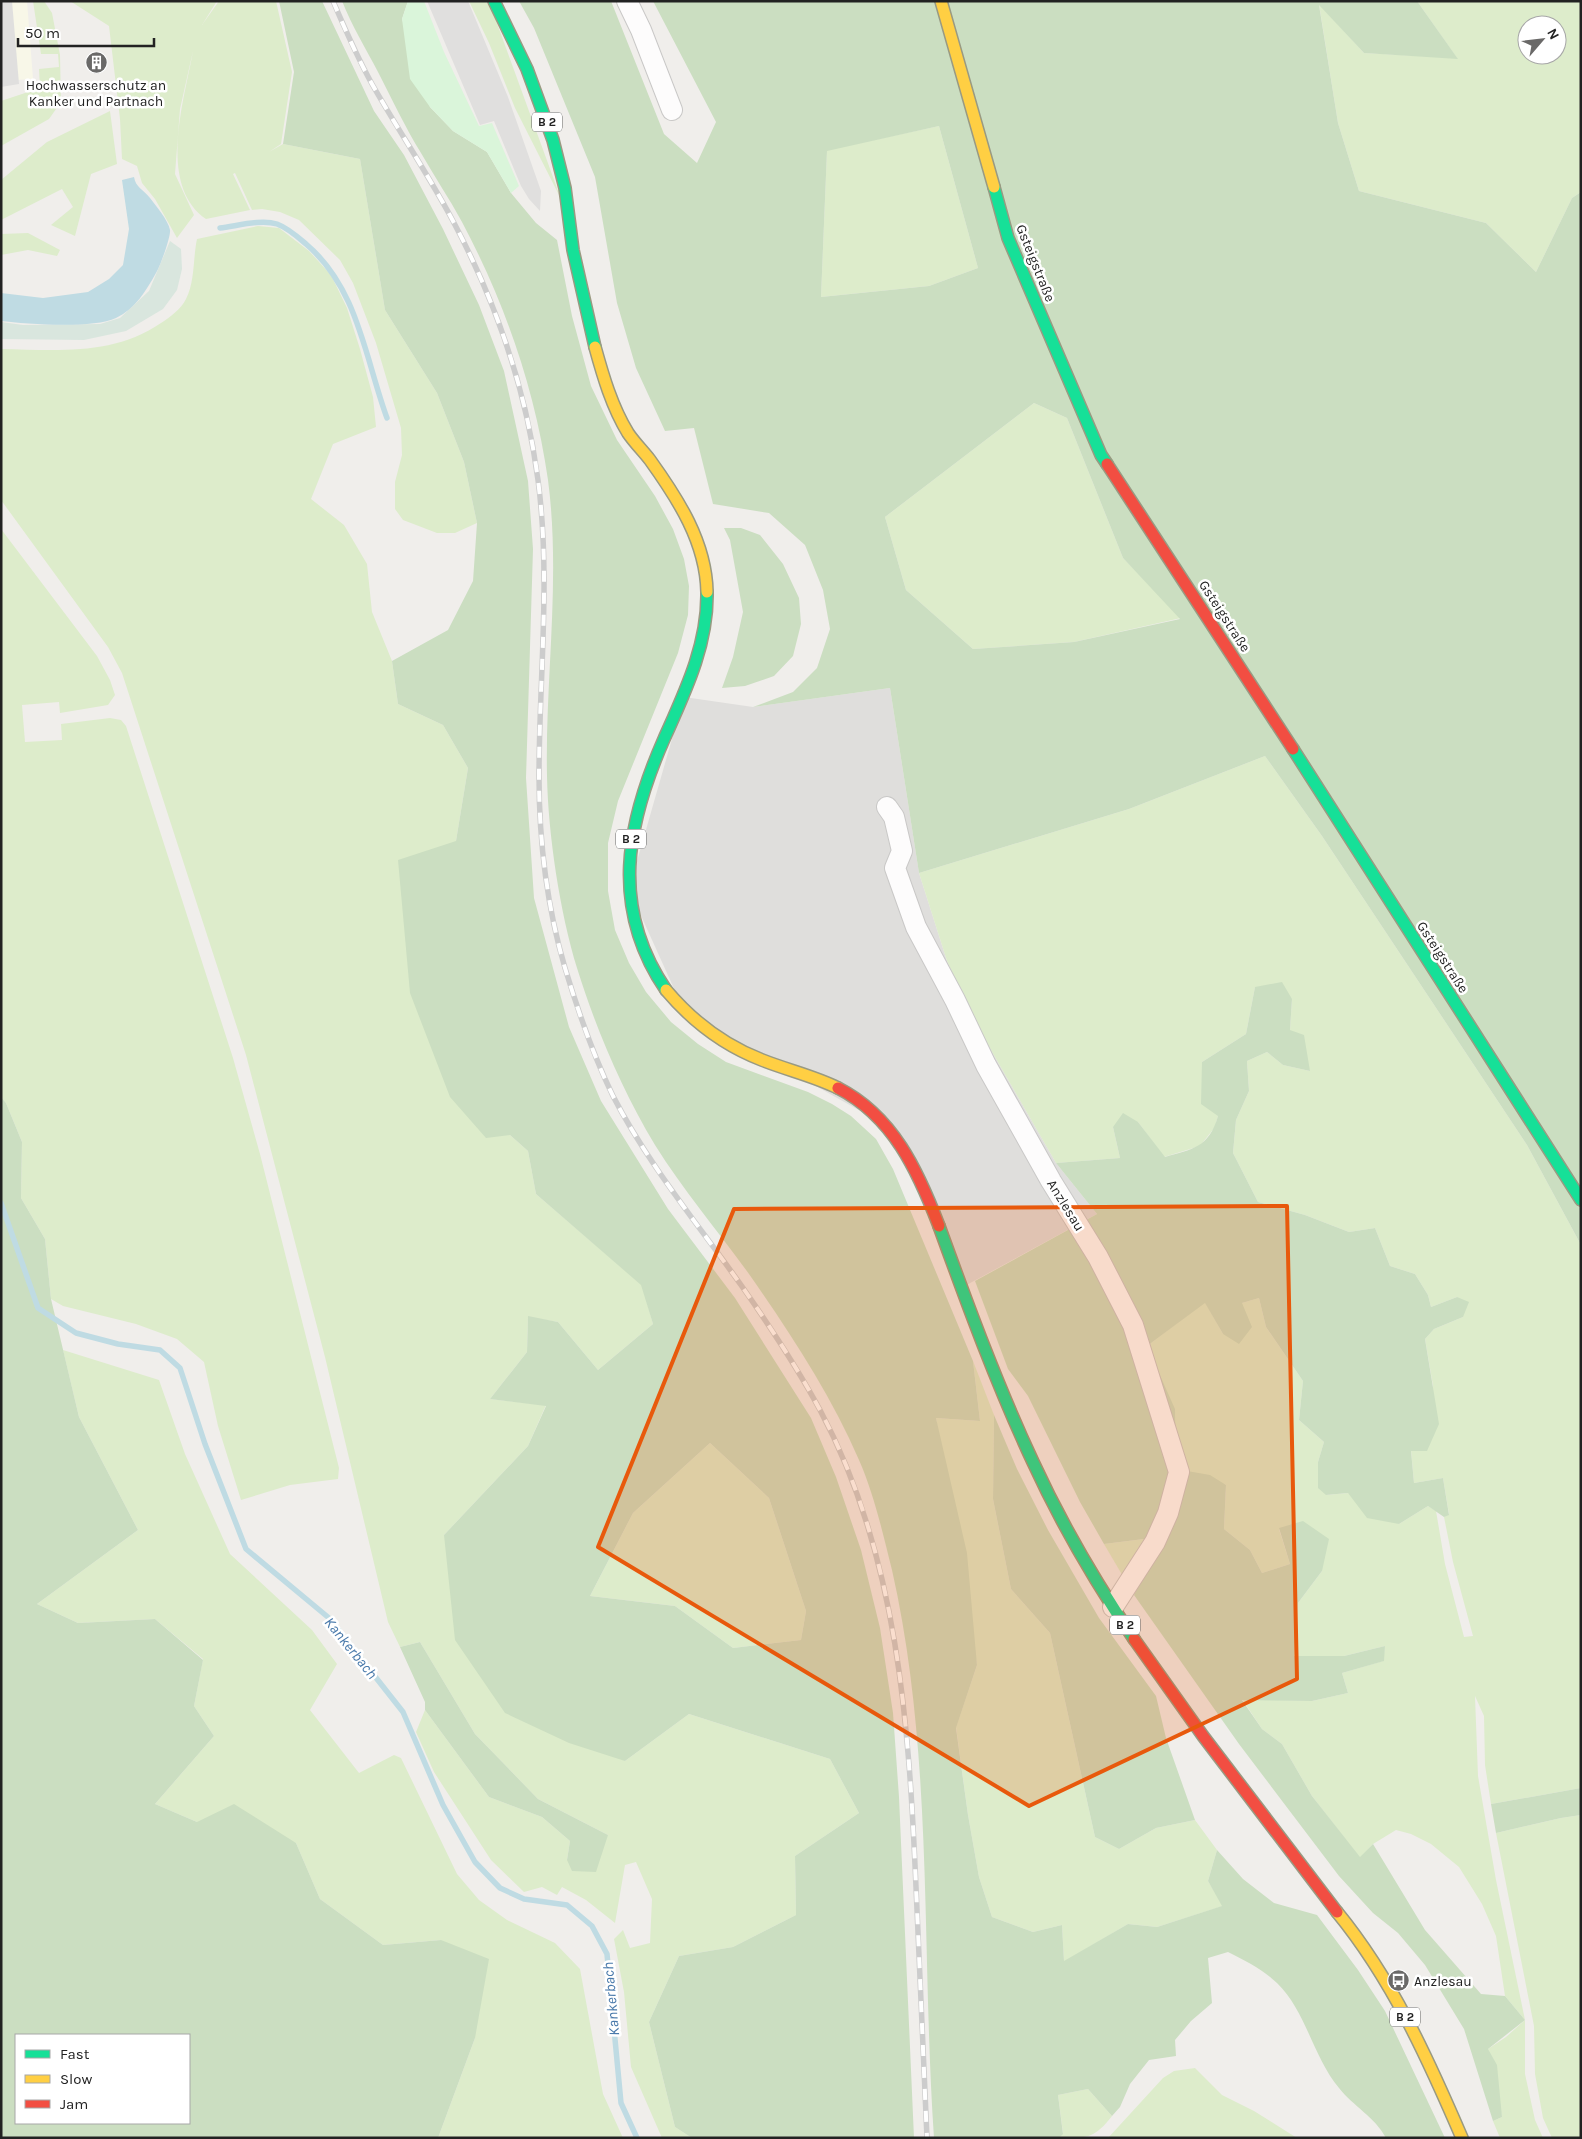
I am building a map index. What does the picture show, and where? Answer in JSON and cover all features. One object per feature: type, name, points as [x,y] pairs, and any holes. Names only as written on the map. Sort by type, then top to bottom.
[{"type":"main road","name":"B 2","points":[[494,1],[510,29],[543,108],[565,188],[574,251],[604,380],[628,433],[648,458],[688,521],[702,554],[708,585],[704,632],[699,658],[687,691],[654,760],[638,806],[630,840],[629,889],[634,927],[647,958],[661,984],[685,1013],[708,1032],[734,1048],[762,1060],[837,1086],[864,1102],[889,1127],[911,1161],[944,1240],[988,1356],[1033,1462],[1063,1521],[1113,1607],[1164,1682],[1360,1942],[1395,1997],[1462,2138]]},
{"type":"main road","name":"Gsteigstraße","points":[[941,1],[1008,238],[1101,455],[1292,747],[1581,1200]]},
{"type":"street","points":[[627,1],[641,30],[672,110]]},
{"type":"street","name":"Anzlesau","points":[[887,807],[894,817],[902,851],[894,868],[916,927],[955,1000],[986,1065],[1051,1181],[1098,1257],[1133,1325],[1179,1472],[1168,1513],[1155,1542],[1113,1607]]},
{"type":"highlighted area","points":[[1287,1206],[1297,1679],[1029,1806],[598,1547],[734,1209]]},
{"type":"shaded area","points":[[1,1],[27,1],[33,79],[1,81]]},
{"type":"shaded area","points":[[1,1],[12,1],[19,84],[1,87]]},
{"type":"shaded area","points":[[427,1],[468,1],[508,97],[541,191],[540,211],[521,186],[494,121],[480,125]]},
{"type":"shaded area","points":[[170,241],[181,249],[182,269],[177,290],[163,309],[126,331],[84,340],[1,339],[1,322],[23,325],[100,324],[120,318],[149,291]]},
{"type":"shaded area","points":[[890,688],[919,873],[947,961],[972,1017],[1056,1163],[1097,1214],[961,1288],[889,1127],[685,1013],[629,889],[684,697],[753,707]]},
{"type":"green space","points":[[33,1],[44,1],[52,13],[60,55],[61,102],[49,119],[1,146],[1,101],[40,88],[39,69],[59,67],[58,54],[41,54]]},
{"type":"green space","points":[[70,1],[217,1],[202,25],[219,1],[276,1],[292,72],[281,144],[269,152],[283,144],[360,159],[385,310],[437,393],[464,462],[477,523],[455,533],[437,533],[403,520],[395,509],[395,482],[402,455],[401,428],[376,343],[353,283],[340,260],[299,220],[280,212],[262,209],[252,210],[235,173],[233,174],[250,210],[206,219],[191,204],[182,185],[178,164],[178,141],[180,117],[193,51],[180,109],[175,174],[194,215],[177,238],[155,199],[142,183],[137,166],[122,159],[120,119],[109,26]]},
{"type":"green space","points":[[279,1],[322,1],[374,111],[404,155],[443,229],[479,305],[504,371],[528,481],[533,549],[526,778],[534,898],[569,1027],[601,1101],[668,1209],[735,1298],[811,1418],[836,1477],[861,1550],[880,1628],[893,1713],[899,1797],[914,2138],[692,2138],[675,2127],[649,2022],[679,1956],[733,1947],[796,1915],[795,1856],[859,1813],[830,1759],[689,1714],[625,1761],[569,1743],[505,1713],[455,1640],[444,1535],[528,1446],[546,1406],[490,1399],[527,1352],[528,1316],[558,1322],[598,1370],[653,1324],[641,1285],[536,1194],[528,1151],[510,1135],[486,1138],[450,1097],[410,993],[398,860],[456,841],[468,768],[443,725],[398,704],[392,661],[448,630],[473,581],[477,523],[464,462],[437,393],[385,310],[360,159],[283,144],[294,72]],"holes":[[[710,1443],[769,1498],[806,1611],[801,1640],[733,1648],[675,1606],[590,1596],[633,1513]]]},
{"type":"green space","points":[[342,1],[408,1],[402,19],[430,107],[453,131],[487,152],[511,193],[536,223],[557,240],[572,316],[591,386],[617,440],[655,496],[673,529],[684,559],[689,586],[688,615],[678,653],[618,801],[608,843],[608,891],[615,930],[629,963],[646,992],[671,1022],[698,1044],[726,1062],[808,1092],[832,1104],[851,1116],[876,1139],[893,1169],[973,1361],[980,1421],[936,1418],[967,1553],[977,1665],[956,1728],[979,1877],[992,1917],[1033,1932],[1062,1925],[1064,1961],[1128,1924],[1157,1927],[1222,1906],[1208,1881],[1217,1850],[1243,1879],[1274,1903],[1317,1915],[1358,1970],[1385,2011],[1445,2138],[1386,2138],[1376,2124],[1339,2088],[1330,2076],[1303,2020],[1287,1994],[1266,1974],[1228,1952],[1208,1958],[1212,2003],[1191,2021],[1175,2040],[1176,2056],[1149,2060],[1130,2084],[1120,2107],[1112,2116],[1088,2089],[1058,2095],[1063,2134],[1059,2138],[934,2138],[930,2067],[924,1852],[914,1710],[905,1640],[892,1570],[878,1514],[864,1473],[848,1436],[823,1388],[780,1319],[749,1274],[655,1145],[611,1059],[584,991],[565,923],[552,848],[548,799],[547,739],[553,591],[552,517],[548,480],[535,413],[505,315],[478,253],[457,213],[404,123]]},
{"type":"green space","points":[[408,1],[424,1],[444,52],[479,126],[492,123],[519,186],[511,193],[487,152],[453,131],[430,107],[410,79],[402,19]]},
{"type":"green space","points":[[469,1],[486,1],[494,15],[561,199],[515,108],[489,43]]},
{"type":"green space","points":[[519,1],[611,1],[664,134],[697,163],[716,122],[653,1],[1417,1],[1458,59],[1364,53],[1319,5],[1338,123],[1359,191],[1486,223],[1536,272],[1572,198],[1581,192],[1581,1245],[1527,1145],[1322,836],[1265,756],[1129,809],[919,873],[890,688],[753,707],[793,692],[817,668],[830,629],[823,590],[805,545],[769,513],[713,504],[694,428],[665,431],[636,368],[617,303],[595,177],[534,28]],"holes":[[[939,126],[978,268],[929,286],[821,297],[827,151]],[[1034,403],[1067,418],[1123,558],[1180,619],[1074,642],[973,649],[906,590],[885,517]]]},
{"type":"green space","points":[[1417,1],[1581,1],[1581,192],[1572,198],[1536,272],[1486,223],[1359,191],[1338,123],[1319,4],[1364,53],[1457,58]]},
{"type":"green space","points":[[110,111],[117,164],[91,174],[75,236],[51,225],[73,207],[62,189],[1,220],[1,180],[47,142]]},
{"type":"green space","points":[[939,126],[978,268],[929,286],[821,297],[827,150]]},
{"type":"green space","points":[[258,226],[279,228],[309,251],[331,275],[347,308],[360,349],[373,397],[376,427],[333,444],[311,499],[344,525],[367,564],[372,612],[392,661],[398,704],[443,725],[468,768],[456,841],[510,1135],[528,1151],[536,1194],[642,1285],[653,1324],[598,1370],[558,1322],[528,1317],[527,1352],[490,1399],[546,1405],[528,1446],[444,1535],[625,1761],[689,1714],[830,1759],[859,1813],[795,1856],[796,1915],[733,1947],[679,1956],[649,2022],[675,2127],[692,2138],[662,2138],[631,2067],[624,1992],[614,1939],[623,1930],[630,1948],[650,1943],[652,1899],[636,1862],[625,1865],[615,1923],[586,1900],[562,1887],[557,1895],[542,1887],[524,1892],[491,1860],[434,1772],[416,1732],[425,1710],[489,1797],[542,1817],[570,1841],[567,1860],[608,1835],[538,1799],[475,1734],[420,1642],[400,1647],[388,1622],[325,1357],[246,1055],[122,673],[108,647],[1,500],[1,349],[84,349],[124,341],[143,334],[172,315],[186,299],[192,277],[197,239]]},
{"type":"green space","points":[[28,233],[60,250],[57,256],[28,250],[1,255],[1,234]]},
{"type":"green space","points":[[1034,403],[1067,418],[1123,558],[1181,618],[1074,642],[973,649],[906,590],[885,517]]},
{"type":"green space","points":[[724,528],[741,528],[760,535],[783,564],[799,598],[801,624],[793,656],[774,676],[745,686],[722,688],[733,657],[743,612],[730,540]]},
{"type":"green space","points":[[1,529],[97,656],[110,680],[115,695],[108,705],[60,713],[59,702],[22,705],[25,742],[62,740],[61,724],[110,718],[121,720],[126,726],[233,1058],[260,1154],[339,1468],[338,1479],[290,1485],[241,1500],[218,1426],[204,1362],[177,1339],[136,1324],[63,1306],[51,1299],[45,1239],[21,1198],[22,1142],[6,1103],[1,1097]]},
{"type":"green space","points":[[1265,756],[1322,836],[1527,1145],[1581,1245],[1581,1788],[1491,1804],[1485,1765],[1484,1716],[1475,1696],[1478,1776],[1496,1880],[1525,2020],[1505,1996],[1496,1936],[1482,1904],[1459,1867],[1431,1844],[1411,1834],[1396,1830],[1373,1844],[1360,1858],[1312,1796],[1282,1744],[1262,1729],[1242,1699],[1312,1701],[1348,1693],[1342,1673],[1383,1661],[1385,1646],[1344,1656],[1293,1656],[1298,1603],[1322,1571],[1279,1529],[1290,1564],[1262,1573],[1250,1550],[1224,1529],[1226,1485],[1176,1469],[1147,1346],[1205,1302],[1223,1334],[1242,1303],[1259,1298],[1266,1327],[1303,1381],[1299,1420],[1324,1442],[1318,1462],[1326,1495],[1348,1493],[1399,1524],[1428,1506],[1436,1511],[1445,1564],[1464,1637],[1473,1636],[1453,1562],[1444,1517],[1449,1514],[1443,1478],[1414,1483],[1411,1450],[1433,1386],[1425,1339],[1434,1329],[1463,1317],[1457,1297],[1431,1307],[1428,1295],[1415,1274],[1390,1266],[1375,1228],[1349,1232],[1305,1215],[1258,1202],[1233,1153],[1236,1120],[1249,1091],[1247,1061],[1267,1052],[1283,1065],[1310,1071],[1290,1030],[1292,999],[1255,987],[1246,1034],[1202,1062],[1218,1116],[1215,1127],[1200,1146],[1164,1157],[1138,1122],[1113,1127],[1120,1158],[1056,1163],[972,1017],[947,961],[919,873],[1129,809]]},
{"type":"green space","points":[[1282,982],[1292,999],[1290,1030],[1304,1035],[1310,1071],[1283,1065],[1267,1052],[1247,1061],[1249,1091],[1236,1120],[1233,1153],[1258,1202],[1305,1215],[1349,1232],[1375,1228],[1390,1266],[1415,1274],[1428,1295],[1431,1307],[1457,1297],[1469,1302],[1463,1317],[1434,1329],[1425,1339],[1439,1424],[1427,1451],[1411,1451],[1414,1483],[1443,1478],[1449,1515],[1444,1517],[1428,1506],[1399,1524],[1367,1518],[1348,1493],[1326,1495],[1318,1488],[1318,1462],[1324,1442],[1299,1420],[1303,1381],[1266,1327],[1259,1298],[1242,1303],[1252,1327],[1239,1344],[1223,1334],[1205,1303],[1147,1346],[1175,1409],[1176,1469],[1210,1475],[1226,1485],[1224,1529],[1250,1550],[1262,1573],[1290,1564],[1279,1528],[1303,1521],[1329,1539],[1322,1571],[1298,1603],[1294,1656],[1344,1656],[1385,1646],[1384,1661],[1342,1673],[1348,1693],[1312,1701],[1242,1700],[1262,1729],[1282,1744],[1312,1796],[1360,1857],[1373,1844],[1425,1930],[1481,1994],[1505,1996],[1525,2020],[1488,2049],[1497,2065],[1502,2117],[1493,2121],[1464,2029],[1425,1965],[1398,1933],[1373,1913],[1339,1876],[1239,1744],[1134,1595],[1153,1555],[1152,1538],[1104,1544],[1080,1502],[1028,1396],[1008,1369],[975,1281],[1097,1214],[1056,1163],[1120,1158],[1113,1127],[1123,1113],[1138,1122],[1165,1157],[1191,1149],[1204,1141],[1210,1135],[1218,1116],[1201,1104],[1202,1062],[1246,1034],[1255,987]]},
{"type":"green space","points":[[1,1097],[6,1103],[22,1142],[21,1198],[45,1239],[51,1299],[79,1417],[138,1530],[37,1604],[78,1623],[155,1619],[203,1660],[194,1706],[214,1736],[155,1804],[197,1822],[234,1804],[296,1843],[320,1899],[383,1945],[441,1940],[489,1959],[475,2038],[438,2138],[1,2138]]},
{"type":"green space","points":[[63,1350],[159,1380],[185,1454],[230,1554],[312,1630],[337,1664],[310,1710],[359,1773],[394,1755],[401,1758],[457,1874],[479,1900],[507,1920],[555,1943],[580,1969],[603,2094],[623,2138],[438,2138],[475,2038],[441,1940],[383,1945],[320,1899],[296,1843],[197,1822],[155,1804],[214,1736],[194,1706],[203,1659],[155,1619],[78,1623],[37,1604],[138,1530],[79,1417]]},
{"type":"green space","points":[[973,1361],[994,1415],[993,1499],[1011,1589],[1050,1633],[1095,1837],[1119,1849],[1156,1828],[1195,1820],[1217,1850],[1208,1881],[1223,1906],[1157,1927],[1128,1924],[1064,1962],[1062,1925],[1033,1932],[992,1917],[979,1877],[968,1815],[956,1727],[977,1665],[936,1418],[980,1421]]},
{"type":"green space","points":[[994,1415],[1017,1469],[1048,1530],[1099,1618],[1156,1696],[1166,1738],[1195,1820],[1156,1828],[1119,1849],[1095,1837],[1050,1633],[1011,1589],[993,1499]]},
{"type":"green space","points":[[710,1443],[769,1498],[806,1611],[801,1640],[733,1648],[675,1606],[590,1596],[633,1513]]},
{"type":"green space","points":[[1152,1538],[1154,1555],[1134,1595],[1104,1544]]},
{"type":"green space","points":[[420,1642],[475,1734],[538,1799],[608,1835],[596,1872],[572,1871],[567,1860],[570,1841],[542,1817],[489,1797],[425,1710],[425,1702],[400,1647]]},
{"type":"green space","points":[[1581,1788],[1581,1815],[1496,1833],[1491,1804]]},
{"type":"green space","points":[[1581,1815],[1581,2138],[1552,2138],[1543,2118],[1535,2074],[1534,2026],[1496,1833]]},
{"type":"green space","points":[[1525,2020],[1525,2074],[1535,2120],[1543,2138],[1500,2138],[1493,2121],[1502,2117],[1488,2049],[1506,2037]]},
{"type":"green space","points":[[1195,2068],[1222,2095],[1254,2111],[1297,2138],[1108,2138],[1163,2078],[1174,2071]]},
{"type":"green space","points":[[1088,2089],[1112,2116],[1106,2124],[1089,2136],[1059,2138],[1063,2133],[1058,2095]]},
{"type":"water","points":[[134,177],[138,186],[162,213],[170,233],[158,270],[134,305],[116,318],[92,324],[60,325],[1,321],[1,293],[43,298],[88,292],[109,279],[123,265],[129,229],[122,180]]},
{"type":"waterway","points":[[220,228],[256,223],[277,224],[306,244],[324,262],[338,281],[358,325],[387,418]]},
{"type":"waterway","name":"Kankerbach","points":[[1,1203],[38,1308],[76,1333],[118,1344],[160,1350],[180,1368],[205,1444],[246,1549],[329,1618],[403,1712],[443,1805],[475,1862],[500,1888],[524,1899],[567,1905],[592,1926],[607,1954],[621,2103],[637,2138]]},
{"type":"railway","points":[[333,1],[372,84],[453,221],[469,252],[496,315],[526,413],[538,480],[544,554],[539,739],[539,800],[542,849],[553,921],[565,968],[581,1017],[613,1096],[642,1146],[762,1315],[811,1394],[846,1466],[867,1523],[883,1582],[895,1642],[903,1703],[913,1826],[927,2138]]},
{"type":"traffic: fast","points":[[494,1],[527,69],[553,140],[565,188],[573,250],[595,347]]},
{"type":"traffic: fast","points":[[994,187],[1008,238],[1101,455],[1107,464]]},
{"type":"traffic: fast","points":[[666,990],[648,959],[637,928],[631,897],[630,866],[633,835],[640,803],[651,771],[694,668],[704,631],[707,592]]},
{"type":"traffic: fast","points":[[1293,749],[1581,1200]]},
{"type":"traffic: fast","points":[[939,1226],[995,1375],[1033,1462],[1055,1508],[1080,1552],[1134,1639]]},
{"type":"traffic: slow","points":[[941,1],[994,187]]},
{"type":"traffic: slow","points":[[595,347],[608,391],[622,423],[671,490],[689,522],[702,556],[707,592]]},
{"type":"traffic: slow","points":[[666,990],[698,1022],[734,1047],[762,1060],[838,1088]]},
{"type":"traffic: slow","points":[[1337,1912],[1375,1964],[1392,1992],[1422,2049],[1462,2138]]},
{"type":"traffic: jam","points":[[1107,464],[1293,749]]},
{"type":"traffic: jam","points":[[838,1088],[857,1100],[889,1129],[922,1185],[939,1226]]},
{"type":"traffic: jam","points":[[1134,1639],[1203,1736],[1337,1912]]},
{"type":"place","name":"Hochwasserschutz an Kanker und Partnach","points":[[96,62]]},
{"type":"place","name":"Anzlesau","points":[[1398,1981]]}]
